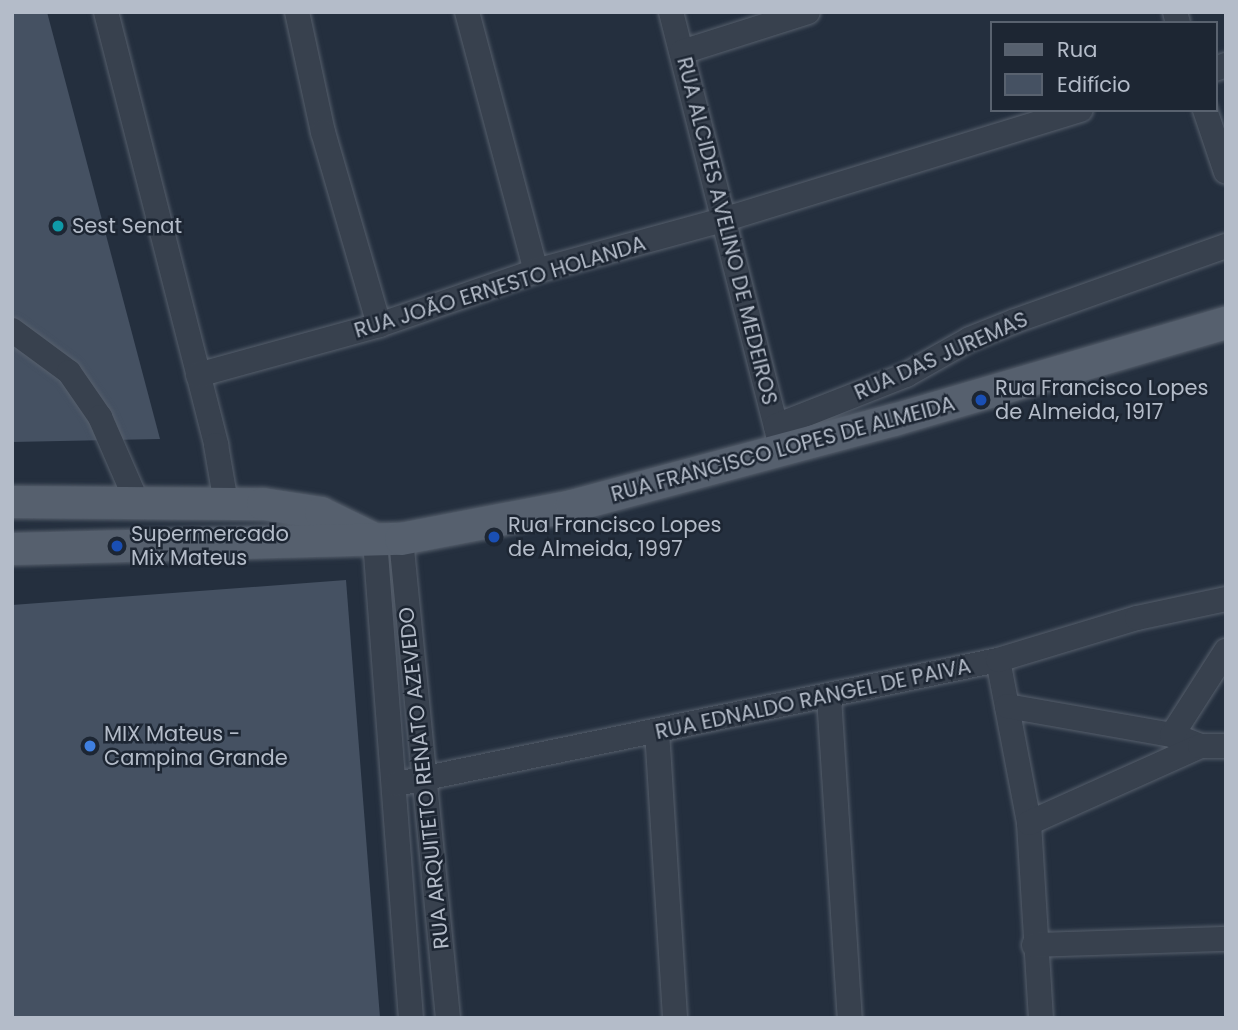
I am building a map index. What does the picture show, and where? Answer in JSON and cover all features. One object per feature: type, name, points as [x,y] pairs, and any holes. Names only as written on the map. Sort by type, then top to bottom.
[{"type":"main road","name":"RUA FRANCISCO LOPES DE ALMEIDA","points":[[12,549],[388,539],[572,506],[779,438],[1226,323]]},
{"type":"main road","points":[[12,502],[226,503],[321,513],[388,539]]},
{"type":"street","points":[[106,12],[198,375],[226,503]]},
{"type":"street","points":[[297,12],[323,132],[379,325]]},
{"type":"street","points":[[467,12],[536,271]]},
{"type":"street","name":"RUA ALCIDES AVELINO DE MEDEIROS","points":[[671,12],[726,219],[779,438]]},
{"type":"street","points":[[682,52],[808,12]]},
{"type":"street","name":"RUA JOÃO ERNESTO HOLANDA","points":[[198,375],[379,325],[536,271],[726,219],[1074,112]]},
{"type":"street","points":[[1206,112],[1226,172]]},
{"type":"street","name":"RUA DAS JUREMAS","points":[[779,438],[993,330],[1226,246]]},
{"type":"street","points":[[12,330],[69,372],[100,417],[137,502]]},
{"type":"street","name":"RUA ARQUITETO RENATO AZEVEDO","points":[[388,539],[423,780],[448,1018]]},
{"type":"street","name":"RUA ARQUITETO RENATO AZEVEDO","points":[[388,539],[397,785],[411,1018]]},
{"type":"street","name":"RUA EDNALDO RANGEL DE PAIVA","points":[[397,785],[998,660],[1137,618],[1226,599]]},
{"type":"street","points":[[1172,736],[1226,651]]},
{"type":"street","points":[[998,660],[1029,823],[1034,946],[1041,1018]]},
{"type":"street","points":[[829,697],[850,1018]]},
{"type":"street","points":[[1007,706],[1172,736],[1200,746],[1226,746]]},
{"type":"street","points":[[657,731],[675,1018]]},
{"type":"street","points":[[1029,823],[1200,746]]},
{"type":"street","points":[[1034,946],[1226,939]]},
{"type":"building","name":"Sest Senat","points":[[12,12],[47,12],[160,439],[12,442]]},
{"type":"building","points":[[346,580],[380,1018],[12,1018],[12,605]]},
{"type":"place","name":"Sest Senat","points":[[58,226]]},
{"type":"place","name":"Rua Francisco Lopes de Almeida, 1917","points":[[981,400]]},
{"type":"place","name":"Rua Francisco Lopes de Almeida, 1997","points":[[494,537]]},
{"type":"place","name":"Supermercado Mix Mateus","points":[[117,546]]},
{"type":"place","name":"MIX Mateus - Campina Grande","points":[[90,746]]}]
